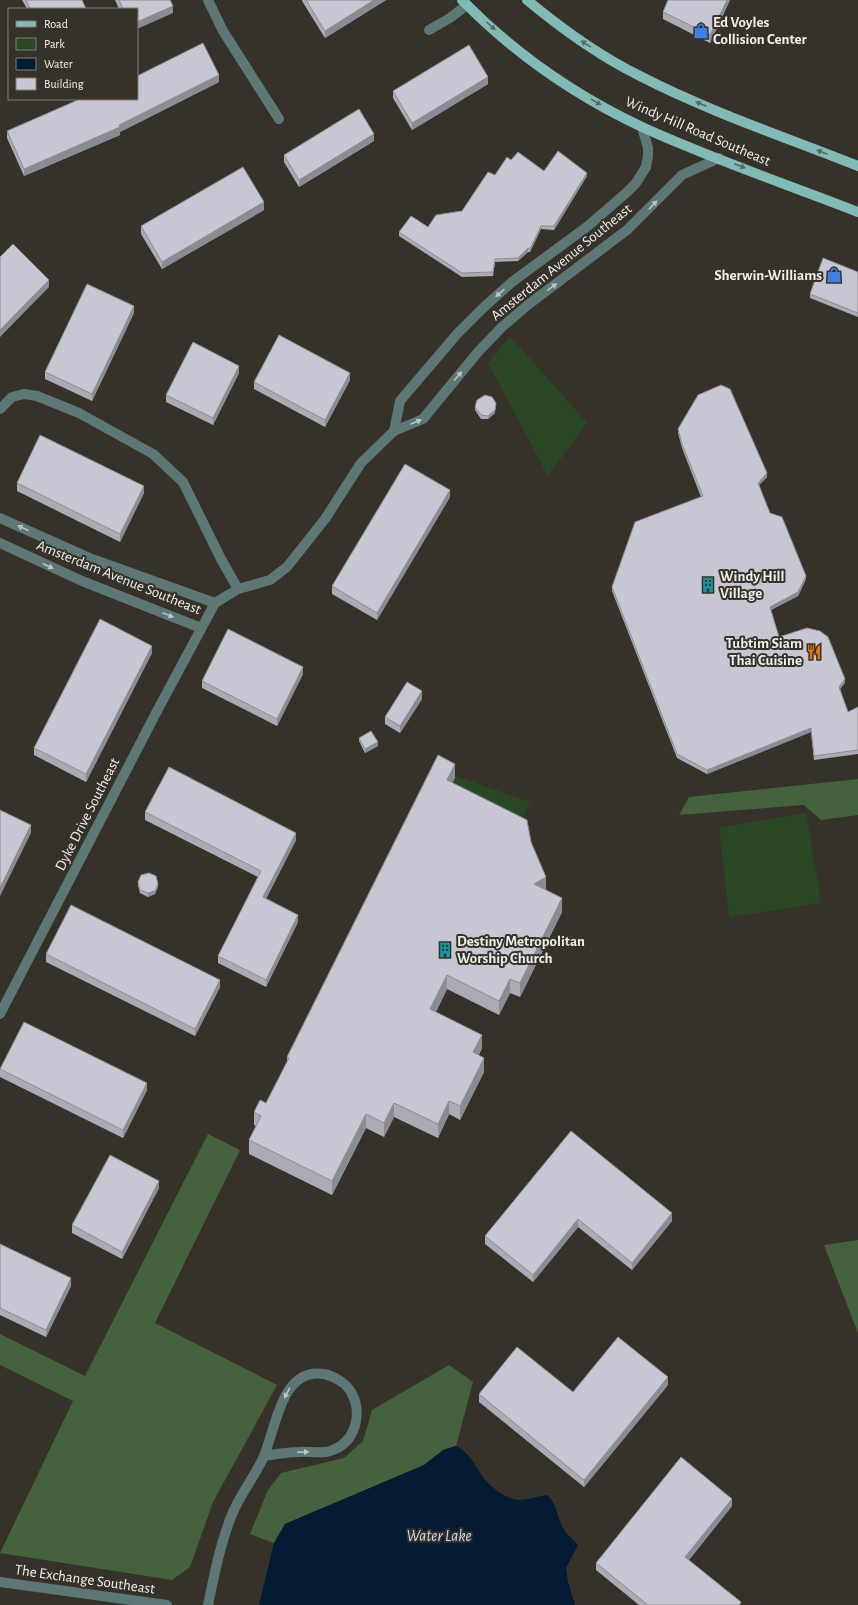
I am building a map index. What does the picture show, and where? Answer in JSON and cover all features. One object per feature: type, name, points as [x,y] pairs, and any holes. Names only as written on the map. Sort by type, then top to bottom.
[{"type":"main road","name":"Windy Hill Road Southeast","points":[[527,0],[581,41],[639,76],[714,110],[858,166]]},
{"type":"main road","name":"Windy Hill Road Southeast","points":[[465,3],[510,43],[545,69],[595,102],[642,127],[858,212]]},
{"type":"street","points":[[208,0],[222,31],[279,119]]},
{"type":"street","points":[[428,30],[450,18],[465,3]]},
{"type":"street","name":"Amsterdam Avenue Southeast","points":[[394,431],[400,401],[458,334],[483,308],[512,282],[588,226],[636,183],[646,167],[648,156],[648,148],[642,127]]},
{"type":"street","name":"Amsterdam Avenue Southeast","points":[[0,543],[82,581],[201,628],[215,603],[238,589],[270,580],[287,568],[325,520],[361,463],[394,431],[423,419],[478,352],[502,327],[529,304],[627,230],[682,175],[720,158]]},
{"type":"street","points":[[0,408],[12,398],[24,394],[37,396],[78,412],[153,454],[183,482],[221,560],[238,589]]},
{"type":"street","name":"Amsterdam Avenue Southeast","points":[[0,518],[92,559],[187,591],[215,603]]},
{"type":"street","name":"Dyke Drive Southeast","points":[[0,1014],[201,628]]},
{"type":"street","points":[[208,1605],[231,1517],[264,1456],[271,1431],[283,1400],[291,1386],[305,1375],[318,1373],[330,1375],[350,1389],[357,1405],[357,1423],[350,1437],[340,1446],[330,1451],[300,1452],[264,1456]]},
{"type":"street","name":"The Exchange Southeast","points":[[0,1582],[167,1605]]},
{"type":"green space","points":[[510,336],[587,423],[548,476],[488,363]]},
{"type":"green space","points":[[455,776],[530,802],[517,829],[447,794]]},
{"type":"green space","points":[[858,779],[858,815],[821,820],[804,805],[679,815],[689,797]]},
{"type":"green space","points":[[806,813],[821,903],[729,917],[719,828]]},
{"type":"green space","points":[[208,1134],[240,1150],[155,1323],[277,1385],[213,1502],[190,1567],[172,1580],[0,1553],[73,1401],[0,1365],[0,1334],[85,1376]]},
{"type":"green space","points":[[858,1240],[858,1333],[824,1245]]},
{"type":"green space","points":[[449,1365],[473,1382],[456,1446],[443,1450],[424,1465],[285,1524],[274,1543],[250,1534],[268,1490],[281,1473],[344,1458],[363,1441],[372,1410]]},
{"type":"water","name":"Water Lake","points":[[456,1446],[468,1455],[489,1484],[503,1495],[519,1500],[547,1495],[553,1502],[563,1528],[578,1545],[566,1568],[568,1582],[575,1605],[259,1605],[274,1543],[285,1524],[424,1465],[443,1450]]},
{"type":"building","points":[[26,0],[82,0],[86,8],[30,8]]},
{"type":"building","points":[[119,0],[170,0],[173,6],[138,22],[138,8],[123,8]]},
{"type":"building","points":[[306,0],[374,0],[325,31]]},
{"type":"building","name":"Ed Voyles Collision Center","points":[[668,0],[727,0],[710,35],[663,12]]},
{"type":"building","points":[[203,43],[219,75],[119,125],[120,127],[24,169],[7,131],[78,100],[138,100],[138,76]]},
{"type":"building","points":[[469,45],[488,77],[412,123],[393,91]]},
{"type":"building","points":[[359,109],[374,134],[299,180],[284,155]]},
{"type":"building","points":[[558,151],[587,173],[554,226],[541,226],[530,249],[528,248],[518,258],[495,259],[493,272],[462,273],[399,232],[411,216],[428,227],[436,215],[462,211],[488,172],[495,175],[507,157],[511,160],[518,152],[544,171]]},
{"type":"building","points":[[243,167],[264,202],[162,262],[141,226]]},
{"type":"building","points":[[13,244],[49,280],[0,330],[0,257]]},
{"type":"building","points":[[823,258],[858,272],[858,313],[810,294]]},
{"type":"building","points":[[87,284],[134,306],[92,394],[45,372]]},
{"type":"building","points":[[279,335],[350,373],[325,420],[254,382]]},
{"type":"building","points":[[193,342],[239,366],[213,418],[166,395]]},
{"type":"building","name":"Windy Hill Village","points":[[721,385],[730,389],[767,473],[758,483],[770,513],[782,517],[806,576],[798,592],[770,607],[779,637],[807,628],[820,631],[828,637],[845,679],[839,687],[848,712],[858,707],[858,750],[814,756],[811,728],[707,770],[677,754],[612,587],[635,522],[703,496],[682,444],[678,429],[698,395]]},
{"type":"building","points":[[485,395],[492,397],[496,403],[495,410],[488,416],[481,415],[475,407],[477,400]]},
{"type":"building","points":[[40,435],[144,486],[120,534],[17,483]]},
{"type":"building","points":[[405,464],[450,490],[377,613],[332,586]]},
{"type":"building","points":[[100,619],[152,646],[86,774],[34,748]]},
{"type":"building","points":[[228,629],[303,667],[277,719],[202,681]]},
{"type":"building","points":[[407,682],[422,691],[400,726],[385,717]]},
{"type":"building","points":[[371,731],[378,742],[365,749],[359,738]]},
{"type":"building","name":"Destiny Metropolitan Worship Church","points":[[438,755],[455,764],[447,780],[527,820],[531,842],[546,877],[534,884],[562,898],[520,983],[510,979],[499,1001],[447,975],[430,1009],[482,1035],[473,1052],[484,1058],[460,1106],[449,1101],[438,1124],[394,1103],[384,1123],[366,1114],[332,1181],[249,1140],[261,1116],[254,1112],[260,1100],[266,1103],[289,1058],[287,1057]]},
{"type":"building","points":[[169,767],[296,833],[263,897],[298,915],[266,980],[218,956],[261,871],[145,812]]},
{"type":"building","points":[[0,810],[31,825],[0,888]]},
{"type":"building","points":[[149,873],[156,876],[158,884],[155,891],[148,893],[140,890],[138,882],[141,875]]},
{"type":"building","points":[[71,905],[220,980],[195,1029],[46,954]]},
{"type":"building","points":[[24,1022],[147,1083],[123,1130],[0,1069]]},
{"type":"building","points":[[571,1131],[672,1213],[632,1263],[578,1219],[533,1275],[485,1236]]},
{"type":"building","points":[[110,1155],[159,1181],[122,1252],[72,1225]]},
{"type":"building","points":[[0,1244],[71,1278],[46,1330],[0,1308]]},
{"type":"building","points":[[618,1337],[668,1377],[584,1480],[479,1394],[517,1347],[573,1392]]},
{"type":"building","points":[[681,1457],[732,1499],[685,1557],[741,1602],[739,1605],[648,1605],[596,1563]]},
{"type":"place","name":"Ed Voyles Collision Center","points":[[701,31]]},
{"type":"place","name":"Sherwin-Williams","points":[[834,275]]},
{"type":"place","name":"Windy Hill Village","points":[[708,585]]},
{"type":"place","name":"Tubtim Siam Thai Cuisine","points":[[814,652]]},
{"type":"place","name":"Destiny Metropolitan Worship Church","points":[[445,950]]}]
